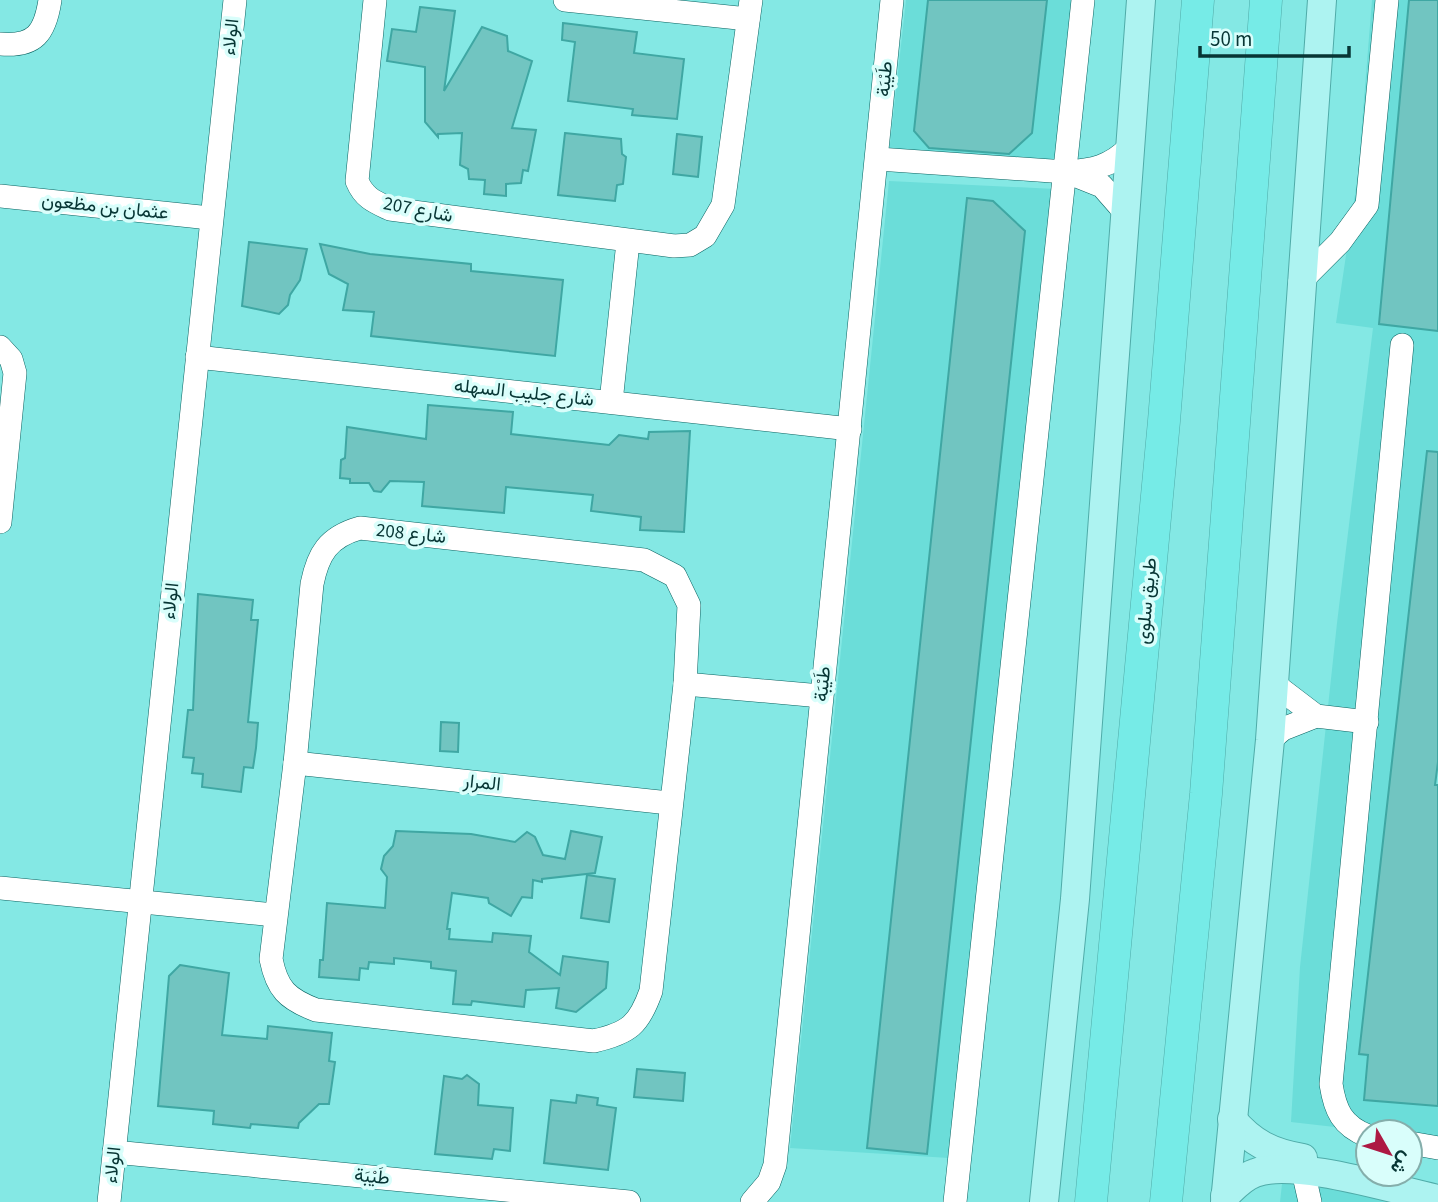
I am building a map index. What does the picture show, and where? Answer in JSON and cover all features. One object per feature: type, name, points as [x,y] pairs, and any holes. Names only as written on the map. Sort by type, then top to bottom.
[{"type":"highway","name":"طريق سلوى","points":[[1091,1202],[1164,421],[1198,0]]},
{"type":"highway","points":[[1166,1202],[1206,794],[1266,0]]},
{"type":"main road","points":[[1044,1202],[1074,899],[1123,210],[1141,0]]},
{"type":"main road","points":[[1225,1199],[1270,740],[1300,282],[1322,0]]},
{"type":"main road","points":[[1232,1119],[1254,1142],[1268,1150],[1354,1165]]},
{"type":"main road","points":[[1225,1199],[1243,1179],[1267,1169],[1303,1171],[1434,1195]]},
{"type":"street","points":[[0,44],[15,46],[35,39],[47,21],[50,0]]},
{"type":"street","name":"الولاء","points":[[109,1202],[138,904],[235,0]]},
{"type":"street","name":"شارع 207","points":[[375,0],[357,181],[361,191],[372,201],[390,209],[628,242],[690,244],[705,236],[716,222],[723,205],[749,10]]},
{"type":"street","points":[[565,0],[749,10]]},
{"type":"street","name":"طَيْبَة","points":[[752,1202],[769,1182],[775,1165],[892,0]]},
{"type":"street","points":[[955,1202],[1083,0]]},
{"type":"street","points":[[1300,282],[1340,242],[1367,205],[1387,0]]},
{"type":"street","points":[[877,159],[1066,172],[1094,170],[1109,164],[1130,147]]},
{"type":"street","points":[[1066,172],[1102,186],[1123,210]]},
{"type":"street","name":"عثمان بن مظعون","points":[[0,196],[210,218]]},
{"type":"street","points":[[611,402],[628,242]]},
{"type":"street","points":[[1354,1128],[1341,1120],[1334,1105],[1331,1084],[1402,345]]},
{"type":"street","points":[[0,347],[11,359],[15,373],[0,522]]},
{"type":"street","name":"شارع جليب السهله","points":[[197,357],[850,429]]},
{"type":"street","name":"شارع 208","points":[[360,528],[644,560],[675,576],[684,589],[689,605],[685,684],[669,803],[651,990],[644,1009],[632,1027],[617,1036],[594,1041],[316,1010],[284,994],[275,980],[271,959],[295,763],[312,584],[317,561],[328,543],[342,533],[360,528]]},
{"type":"street","points":[[685,684],[821,696]]},
{"type":"street","points":[[1274,684],[1316,716]]},
{"type":"street","points":[[1270,740],[1283,729],[1316,716],[1367,722]]},
{"type":"street","name":"المرار","points":[[295,763],[669,803]]},
{"type":"street","points":[[0,888],[138,904],[275,915]]},
{"type":"street","points":[[1030,1202],[1035,1177],[1050,1143]]},
{"type":"street","name":"طَيْبَة","points":[[114,1152],[629,1202]]},
{"type":"street","points":[[1303,1171],[1311,1202]]},
{"type":"street","points":[[1321,1202],[1338,1178]]},
{"type":"shaded area","points":[[906,0],[1072,0],[1056,167],[888,162]]},
{"type":"shaded area","points":[[1372,0],[1438,0],[1438,758],[1405,1053],[1438,1057],[1438,1139],[1424,1136],[1424,1118],[1354,1118],[1354,1129],[1291,1122],[1300,967],[1337,623],[1373,328],[1336,323],[1358,174]]},
{"type":"shaded area","points":[[889,181],[1055,189],[949,1158],[790,1148]]},
{"type":"shaded area","points":[[1283,1175],[1401,1202],[1280,1202]]},
{"type":"building","points":[[928,0],[1047,0],[1032,133],[1009,154],[929,148],[914,131]]},
{"type":"building","points":[[1409,0],[1438,0],[1438,331],[1379,324]]},
{"type":"building","points":[[420,7],[455,11],[444,91],[482,27],[507,36],[508,51],[532,61],[512,128],[536,130],[528,171],[523,170],[521,183],[506,184],[506,196],[484,194],[485,180],[469,179],[468,169],[460,165],[462,133],[438,134],[438,137],[425,122],[425,67],[387,61],[392,29],[416,32]]},
{"type":"building","points":[[563,23],[637,32],[634,53],[684,59],[677,119],[632,115],[633,109],[568,101],[575,42],[562,40]]},
{"type":"building","points":[[565,133],[621,139],[622,154],[626,157],[623,184],[617,185],[615,201],[558,195]]},
{"type":"building","points":[[677,134],[702,137],[698,177],[673,174]]},
{"type":"building","points":[[967,198],[993,201],[1025,231],[927,1154],[867,1148]]},
{"type":"building","points":[[249,242],[307,249],[300,280],[290,295],[288,305],[279,314],[242,306]]},
{"type":"building","points":[[320,244],[370,254],[471,264],[471,271],[563,280],[555,356],[371,336],[374,312],[343,310],[348,284],[329,274]]},
{"type":"building","points":[[428,405],[513,412],[511,434],[609,445],[619,435],[648,439],[649,432],[690,431],[684,532],[640,530],[641,517],[591,511],[593,495],[506,487],[504,513],[422,506],[424,482],[390,481],[381,492],[374,491],[369,483],[350,483],[350,479],[340,478],[341,460],[345,458],[347,427],[426,439]]},
{"type":"building","points":[[1427,451],[1438,452],[1438,762],[1435,785],[1438,785],[1438,1106],[1364,1100],[1368,1055],[1359,1054]]},
{"type":"building","points":[[198,594],[253,600],[251,620],[258,620],[248,722],[258,723],[256,748],[253,768],[244,767],[241,792],[202,787],[203,774],[192,773],[194,758],[183,757],[188,710],[193,710]]},
{"type":"building","points":[[441,722],[459,723],[458,752],[440,751]]},
{"type":"building","points":[[396,831],[471,834],[515,842],[527,832],[535,837],[543,855],[565,859],[571,831],[602,837],[595,873],[542,879],[542,882],[533,880],[532,898],[522,897],[511,916],[489,903],[488,898],[452,893],[447,929],[450,929],[449,939],[492,942],[493,933],[531,936],[529,952],[560,975],[563,956],[608,962],[606,988],[576,1012],[556,1008],[559,988],[526,990],[524,1007],[472,1001],[471,1005],[453,1004],[456,971],[431,968],[431,962],[394,958],[394,964],[369,962],[368,969],[360,968],[359,980],[319,977],[320,960],[323,960],[327,903],[385,908],[387,877],[381,869],[384,856],[393,846]]},
{"type":"building","points":[[587,875],[615,879],[609,922],[581,918]]},
{"type":"building","points":[[180,965],[229,973],[222,1035],[267,1039],[268,1026],[332,1033],[329,1061],[335,1062],[329,1104],[319,1104],[299,1123],[298,1128],[251,1124],[250,1128],[213,1124],[214,1111],[158,1106],[169,976]]},
{"type":"building","points":[[637,1069],[685,1073],[683,1101],[634,1097]]},
{"type":"building","points":[[467,1075],[479,1084],[478,1105],[513,1108],[510,1151],[494,1149],[492,1159],[435,1154],[444,1076],[462,1079]]},
{"type":"building","points":[[577,1095],[598,1098],[597,1105],[616,1108],[608,1170],[544,1163],[551,1100],[576,1103]]}]
